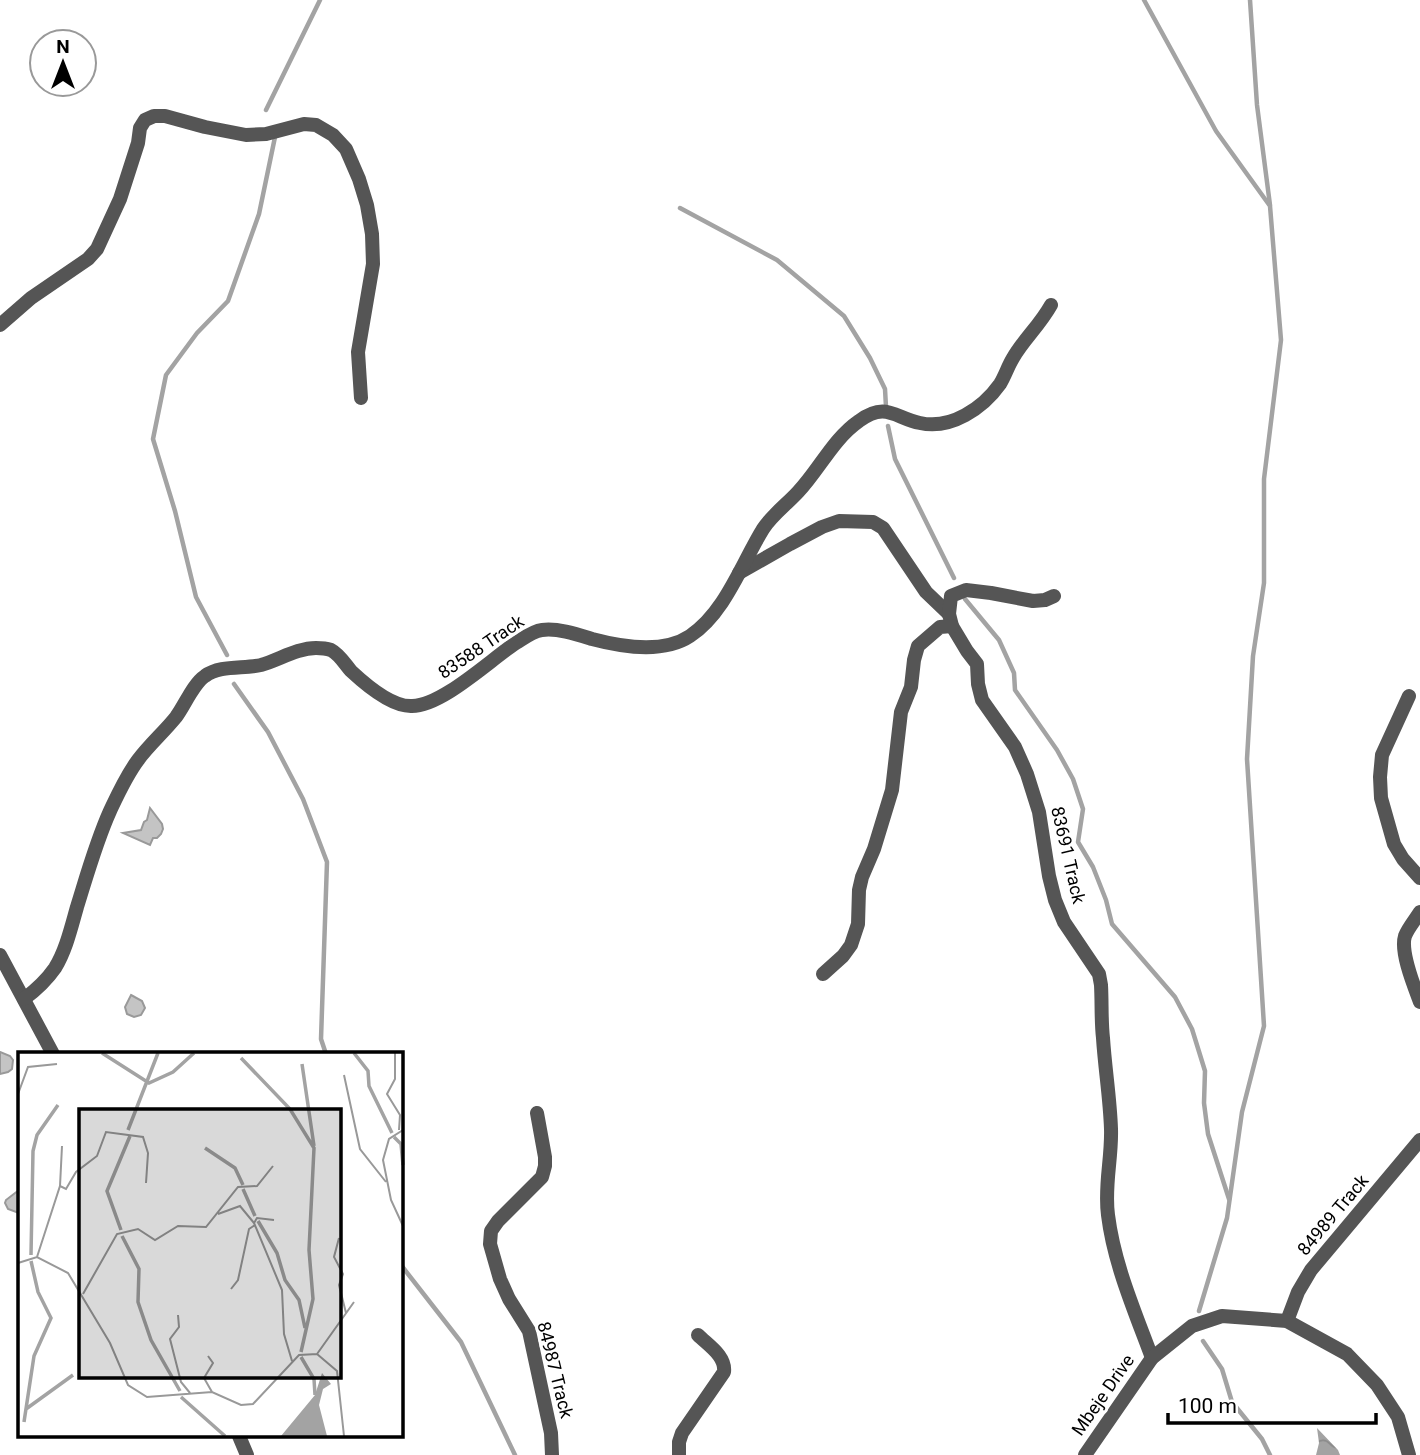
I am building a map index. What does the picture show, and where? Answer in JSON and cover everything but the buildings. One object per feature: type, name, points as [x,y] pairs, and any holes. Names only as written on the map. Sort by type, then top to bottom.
[{"type":"street","points":[[0,325],[31,298],[88,259],[97,249],[120,199],[138,143],[140,128],[145,120],[164,116],[246,135],[266,134],[304,124],[316,125],[333,135],[346,149],[367,205],[372,234],[373,264],[358,352],[361,398]]},
{"type":"street","name":"83588 Track","points":[[24,999],[40,987],[56,967],[68,939],[104,826],[128,775],[140,757],[180,712],[205,676],[217,670],[263,664],[307,649],[319,648],[331,650],[369,687],[399,705],[413,706],[429,703],[443,696],[509,648],[545,629],[631,647],[659,646],[687,639],[713,615],[764,527],[798,492],[845,433],[858,421],[884,411],[919,423],[934,425],[950,422],[978,407],[992,394],[1012,359],[1051,305]]},
{"type":"street","name":"83691 Track","points":[[739,573],[822,527],[839,521],[873,522],[883,528],[926,592],[951,620],[977,664],[982,700],[1015,747],[1027,774],[1039,812],[1055,900],[1064,922],[1099,974],[1111,1134],[1107,1212],[1120,1264],[1152,1358]]},
{"type":"street","points":[[823,974],[851,945],[858,924],[859,890],[892,790],[901,712],[911,687],[918,646],[951,620],[951,596],[965,590],[1033,601],[1054,596]]},
{"type":"street","points":[[1409,696],[1382,755],[1381,797],[1394,844],[1420,878]]},
{"type":"street","points":[[1420,912],[1404,939],[1412,982],[1420,1002]]},
{"type":"street","points":[[0,955],[52,1052]]},
{"type":"street","name":"84987 Track","points":[[537,1113],[545,1157],[542,1177],[498,1221],[491,1231],[490,1244],[500,1279],[529,1331],[551,1433],[552,1455]]},
{"type":"street","name":"84989 Track","points":[[1286,1321],[1311,1270],[1420,1140]]},
{"type":"street","name":"Mbeje Drive","points":[[1085,1455],[1152,1358],[1192,1326],[1222,1316],[1286,1321],[1347,1354],[1377,1385],[1398,1417],[1409,1455]]},
{"type":"street","points":[[678,1455],[682,1433],[724,1372],[722,1358],[698,1335]]},
{"type":"street","points":[[240,1438],[247,1455]]},
{"type":"water","points":[[1317,1428],[1340,1455],[1316,1455],[1319,1443]]},
{"type":"waterway","points":[[266,110],[320,0]]},
{"type":"waterway","points":[[1144,0],[1216,131],[1270,206],[1281,340],[1264,479],[1264,583],[1253,656],[1247,759],[1264,1026],[1242,1112],[1227,1218],[1199,1311]]},
{"type":"waterway","points":[[1250,0],[1257,105],[1270,205]]},
{"type":"waterway","points":[[227,655],[196,597],[175,511],[153,439],[166,375],[197,333],[228,301],[259,214],[275,137]]},
{"type":"waterway","points":[[680,208],[777,260],[844,316],[870,358],[885,389],[886,407]]},
{"type":"waterway","points":[[888,426],[895,459],[954,578]]},
{"type":"waterway","points":[[965,599],[999,640],[1014,673],[1015,690],[1057,750],[1073,779],[1083,809],[1078,842],[1093,867],[1112,924],[1175,997],[1192,1029],[1205,1071],[1204,1103],[1208,1134],[1229,1199]]},
{"type":"waterway","points":[[234,684],[268,732],[303,799],[327,862],[321,1039],[325,1052]]},
{"type":"waterway","points":[[402,1266],[461,1342],[515,1455]]},
{"type":"waterway","points":[[1203,1341],[1222,1369],[1232,1402],[1262,1439],[1270,1455]]}]
